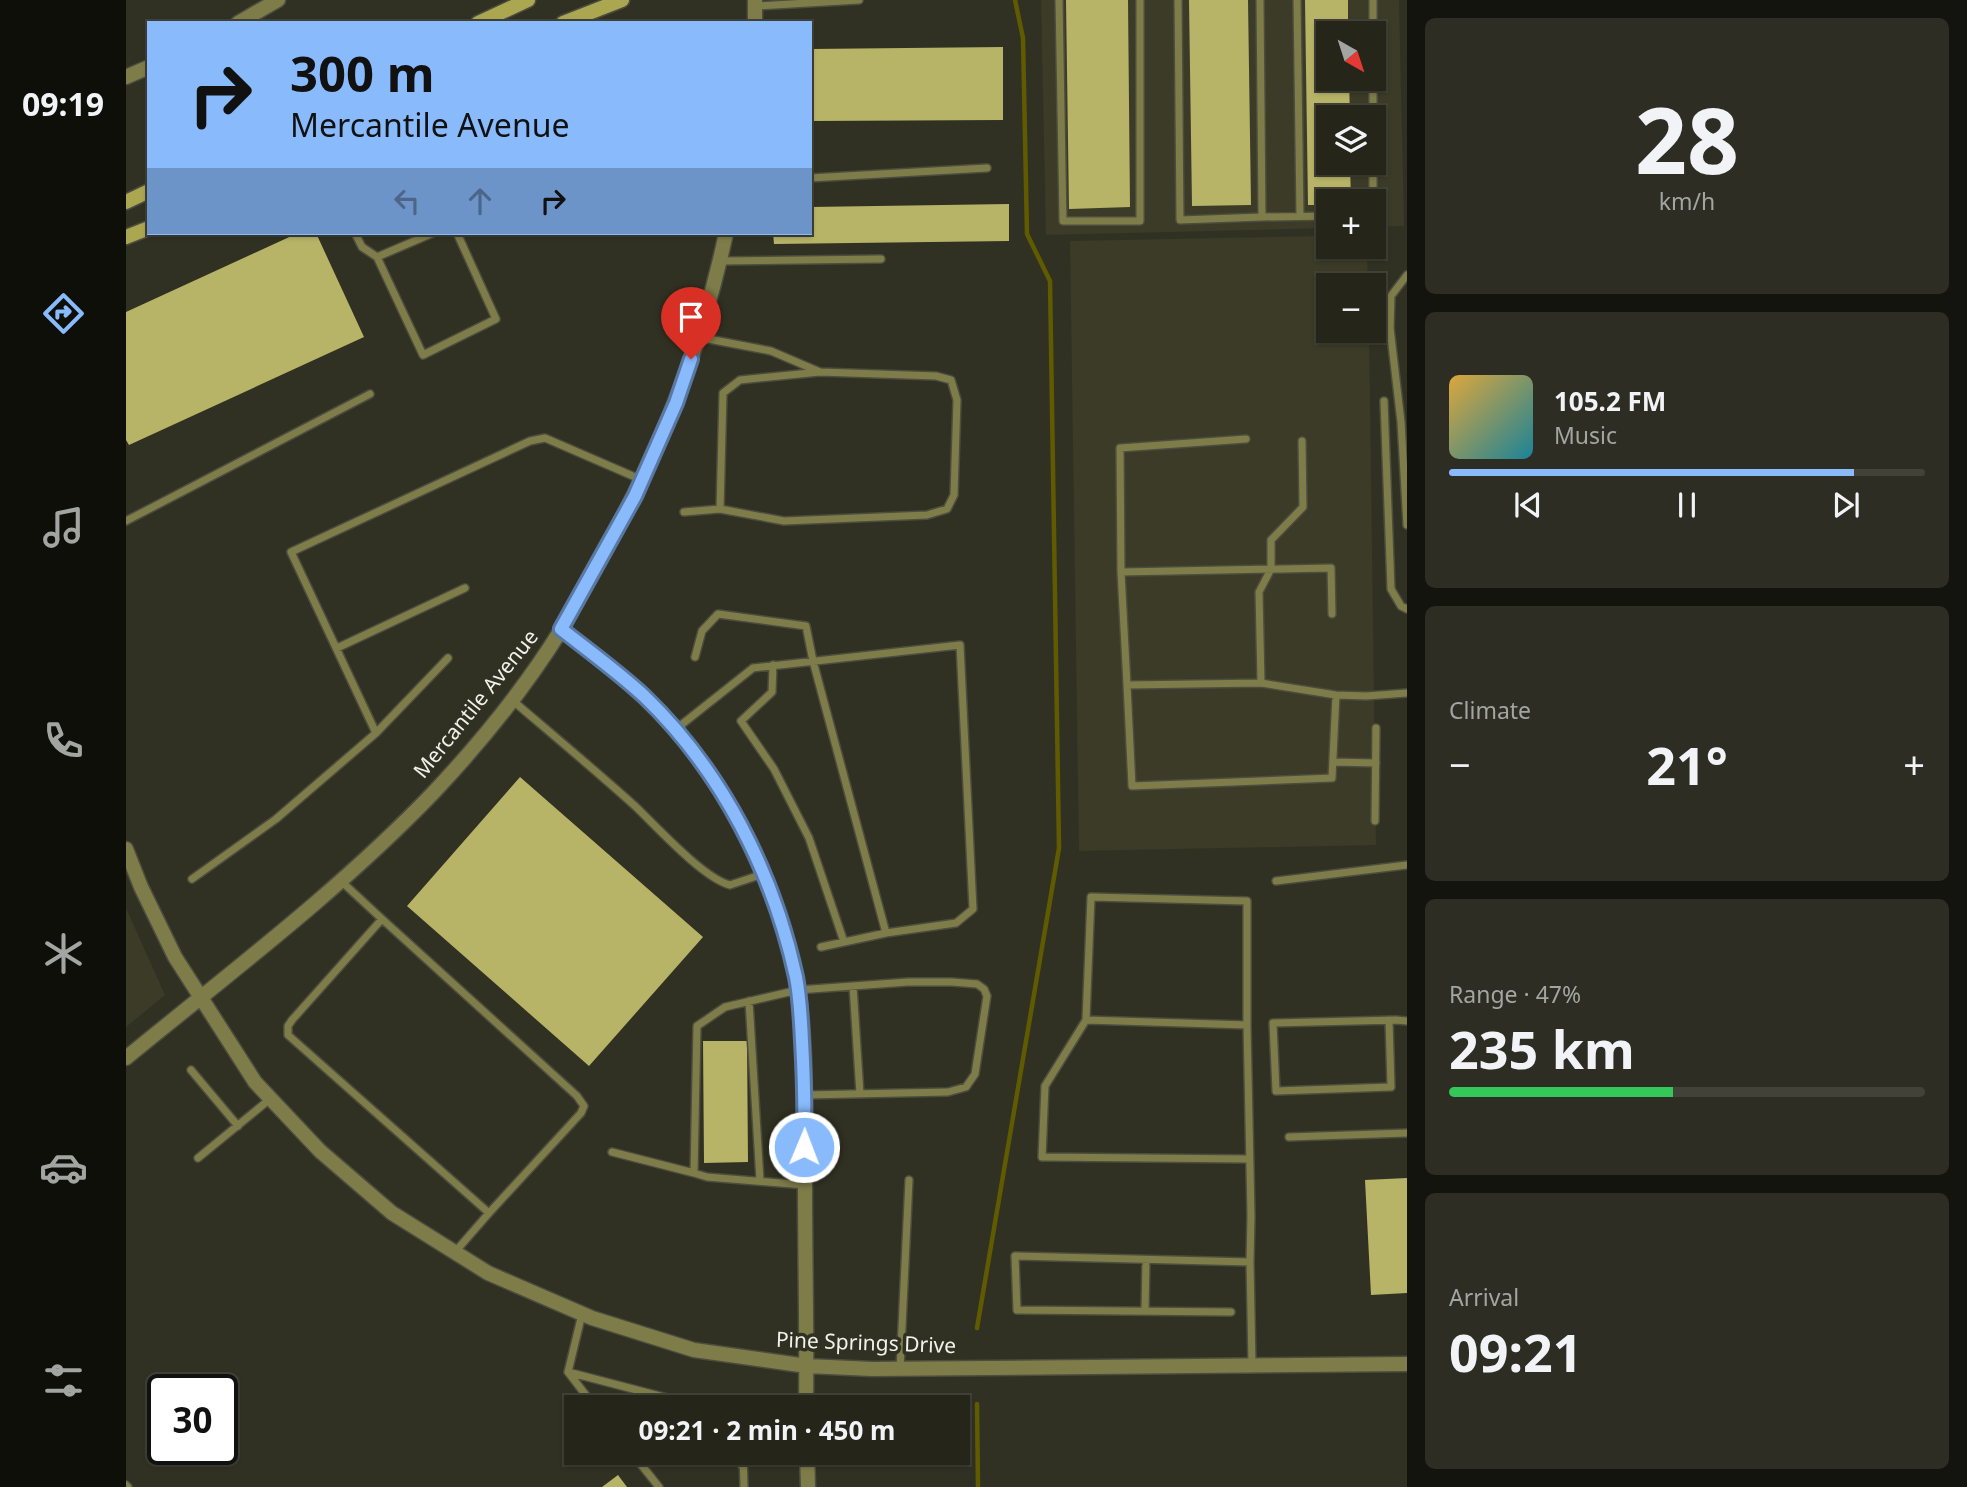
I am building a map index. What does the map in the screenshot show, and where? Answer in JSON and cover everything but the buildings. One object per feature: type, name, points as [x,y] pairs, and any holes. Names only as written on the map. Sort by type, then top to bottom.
[{"type":"main road","points":[[482,21],[528,0]]},
{"type":"main road","points":[[569,21],[622,0]]},
{"type":"main road","points":[[126,202],[147,192]]},
{"type":"main road","points":[[126,237],[147,229]]},
{"type":"street","points":[[241,21],[278,0]]},
{"type":"street","points":[[755,3],[755,21]]},
{"type":"street","points":[[126,77],[147,68]]},
{"type":"street","name":"Mercantile Avenue","points":[[126,1058],[341,881],[435,791],[512,699],[561,629],[642,480],[676,403],[698,337],[726,235]]},
{"type":"street","points":[[561,629],[646,698],[704,764],[745,834],[781,921],[798,990],[805,1095],[806,1395]]},
{"type":"street","name":"Pine Springs Drive","points":[[126,849],[129,863],[175,957],[200,999],[255,1082],[320,1151],[392,1213],[488,1273],[582,1313],[694,1350],[807,1366],[900,1368],[1407,1364]]},
{"type":"street","points":[[807,1465],[808,1487]]},
{"type":"lane","points":[[755,3],[859,0]]},
{"type":"lane","points":[[1059,0],[1063,221],[1140,221],[1140,0]]},
{"type":"lane","points":[[1178,0],[1180,220],[1316,216]]},
{"type":"lane","points":[[1260,0],[1262,217]]},
{"type":"lane","points":[[1297,0],[1300,216]]},
{"type":"lane","points":[[1373,0],[1373,21]]},
{"type":"lane","points":[[812,178],[987,168]]},
{"type":"lane","points":[[356,235],[362,247],[377,257],[423,355],[496,319],[458,235]]},
{"type":"lane","points":[[377,257],[428,235]]},
{"type":"lane","points":[[720,261],[881,259]]},
{"type":"lane","points":[[1407,275],[1391,296],[1390,328],[1401,422],[1407,525]]},
{"type":"lane","points":[[698,337],[771,351],[820,372]]},
{"type":"lane","points":[[684,512],[720,509],[784,521],[927,515],[947,509],[954,495],[957,400],[951,380],[936,376],[820,372],[740,380],[723,393],[720,509]]},
{"type":"lane","points":[[126,521],[370,394]]},
{"type":"lane","points":[[1384,401],[1391,589],[1401,606],[1407,609]]},
{"type":"lane","points":[[376,733],[291,552],[530,441],[545,438],[642,480]]},
{"type":"lane","points":[[1245,439],[1121,448],[1121,572],[1132,786],[1332,778],[1336,695]]},
{"type":"lane","points":[[1261,683],[1258,592],[1271,569],[1271,540],[1303,507],[1302,441]]},
{"type":"lane","points":[[1121,572],[1331,568],[1332,614]]},
{"type":"lane","points":[[337,648],[465,588]]},
{"type":"lane","points":[[695,657],[702,631],[718,614],[806,626],[813,661],[887,933]]},
{"type":"lane","points":[[675,730],[753,668],[960,645],[973,909],[956,923],[887,933],[821,947]]},
{"type":"lane","points":[[192,879],[276,819],[376,733],[448,658]]},
{"type":"lane","points":[[773,666],[772,692],[741,721],[774,769],[809,838],[844,942]]},
{"type":"lane","points":[[1127,685],[1261,683],[1336,695],[1407,693]]},
{"type":"lane","points":[[512,699],[719,881],[730,885],[763,874]]},
{"type":"lane","points":[[1375,821],[1376,728]]},
{"type":"lane","points":[[1333,762],[1376,763]]},
{"type":"lane","points":[[1276,881],[1407,865]]},
{"type":"lane","points":[[341,881],[578,1096],[584,1106],[581,1113],[456,1252]]},
{"type":"lane","points":[[1249,1159],[1042,1157],[1045,1086],[1086,1020],[1091,897],[1247,901],[1252,1366]]},
{"type":"lane","points":[[382,919],[292,1020],[288,1026],[288,1035],[489,1213]]},
{"type":"lane","points":[[694,1173],[697,1026],[725,1007],[798,990],[853,986],[952,982],[977,984],[984,989],[987,996],[975,1074],[971,1082],[962,1089],[947,1092],[805,1095]]},
{"type":"lane","points":[[853,986],[860,1094]]},
{"type":"lane","points":[[749,1001],[760,1180]]},
{"type":"lane","points":[[1086,1020],[1247,1025]]},
{"type":"lane","points":[[1389,1020],[1391,1087],[1276,1091],[1273,1023],[1389,1020],[1407,1021]]},
{"type":"lane","points":[[191,1070],[238,1126]]},
{"type":"lane","points":[[198,1158],[270,1098]]},
{"type":"lane","points":[[1289,1137],[1407,1133]]},
{"type":"lane","points":[[612,1152],[708,1177],[805,1185]]},
{"type":"lane","points":[[900,1368],[909,1180]]},
{"type":"lane","points":[[1231,1312],[1017,1310],[1015,1256],[1250,1262]]},
{"type":"lane","points":[[1145,1311],[1146,1260]]},
{"type":"lane","points":[[568,1372],[582,1313]]},
{"type":"lane","points":[[568,1372],[655,1395]]},
{"type":"lane","points":[[568,1372],[586,1395]]},
{"type":"lane","points":[[641,1465],[659,1487]]},
{"type":"lane","points":[[744,1467],[744,1487]]},
{"type":"shaded area","points":[[1041,0],[1399,0],[1404,226],[1386,227],[1386,189],[1316,189],[1316,228],[1046,235]]},
{"type":"shaded area","points":[[1316,236],[1316,259],[1367,259],[1368,273],[1316,273],[1316,343],[1369,343],[1376,845],[1079,851],[1070,241]]},
{"type":"shaded area","points":[[126,908],[165,995],[126,1027]]},
{"type":"waterway","points":[[977,1328],[1059,848],[1050,281],[1027,234],[1023,38],[1015,0]]},
{"type":"waterway","points":[[977,1404],[978,1487]]},
{"type":"route","points":[[691,359],[676,403],[635,496],[561,629],[624,678],[686,742],[704,764],[745,834],[776,904],[796,978],[804,1069],[804,1147]]}]
